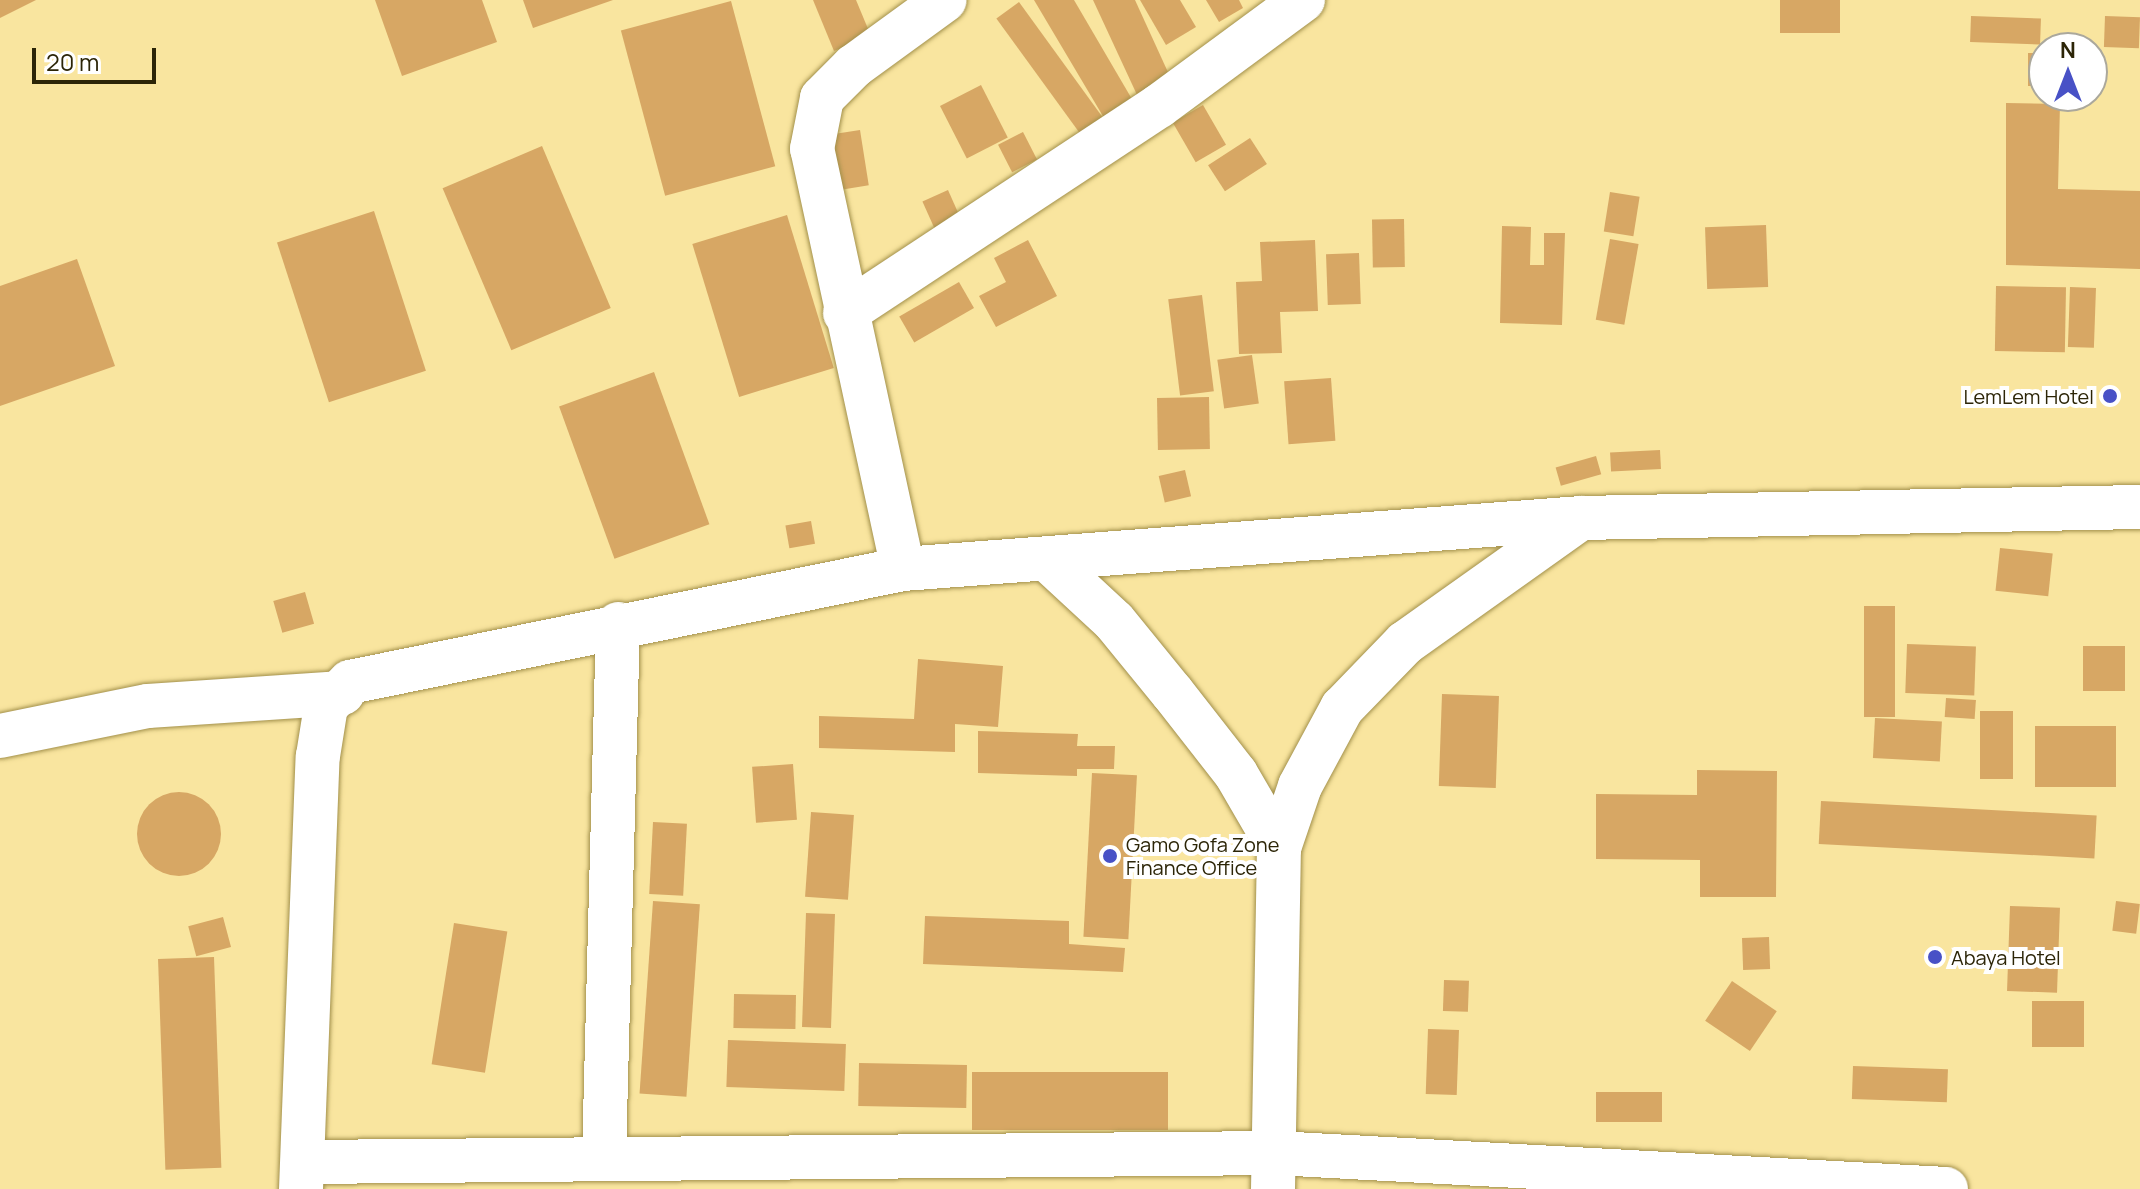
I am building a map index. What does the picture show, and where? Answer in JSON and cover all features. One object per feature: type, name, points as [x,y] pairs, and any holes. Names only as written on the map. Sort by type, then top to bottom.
[{"type":"street","points":[[903,569],[845,313],[812,149],[822,98],[854,66],[945,0]]},
{"type":"street","points":[[845,313],[1159,106],[1303,0]]},
{"type":"street","points":[[1946,1189],[604,1157],[302,1176],[318,756],[326,706],[343,693],[350,682],[618,624],[903,569],[1581,518],[2140,507]]},
{"type":"street","points":[[1274,1171],[1279,848],[1300,786],[1342,708],[1405,643],[1581,518]]},
{"type":"street","points":[[1047,559],[1114,621],[1162,680],[1236,774],[1279,848]]},
{"type":"street","points":[[604,1157],[618,624]]},
{"type":"street","points":[[0,736],[148,706],[343,693]]},
{"type":"building","points":[[0,0],[36,0],[0,18]]},
{"type":"building","points":[[375,0],[482,0],[497,42],[402,76]]},
{"type":"building","points":[[523,0],[613,0],[533,28]]},
{"type":"building","points":[[813,0],[856,0],[871,36],[834,51]]},
{"type":"building","points":[[1034,0],[1074,0],[1136,106],[1107,123]]},
{"type":"building","points":[[1093,0],[1135,0],[1172,81],[1138,97]]},
{"type":"building","points":[[1140,0],[1180,0],[1196,27],[1166,45]]},
{"type":"building","points":[[1206,0],[1239,0],[1243,8],[1219,22]]},
{"type":"building","points":[[1780,0],[1840,0],[1840,33],[1780,33]]},
{"type":"building","points":[[731,1],[775,166],[665,196],[621,31]]},
{"type":"building","points":[[1019,2],[1102,117],[1080,133],[996,18]]},
{"type":"building","points":[[1971,16],[2041,18],[2040,32],[2028,32],[2028,44],[1970,42]]},
{"type":"building","points":[[2105,16],[2140,17],[2139,48],[2108,47]]},
{"type":"building","points":[[981,85],[1008,138],[967,158],[940,106]]},
{"type":"building","points":[[2006,103],[2028,103],[2028,112],[2060,112],[2058,189],[2140,191],[2140,269],[2006,265]]},
{"type":"building","points":[[1203,105],[1226,145],[1196,162],[1173,122]]},
{"type":"building","points":[[860,130],[869,185],[838,190],[829,135]]},
{"type":"building","points":[[1023,132],[1037,160],[1012,172],[998,145]]},
{"type":"building","points":[[1250,138],[1267,164],[1225,191],[1208,165]]},
{"type":"building","points":[[542,146],[611,308],[511,350],[443,188]]},
{"type":"building","points":[[948,190],[961,219],[935,231],[922,201]]},
{"type":"building","points":[[1610,192],[1640,197],[1633,236],[1604,232]]},
{"type":"building","points":[[374,211],[426,371],[329,402],[277,243]]},
{"type":"building","points":[[787,215],[834,368],[739,397],[692,244]]},
{"type":"building","points":[[1404,219],[1405,267],[1373,268],[1372,220]]},
{"type":"building","points":[[1766,225],[1768,287],[1707,289],[1705,227]]},
{"type":"building","points":[[1502,226],[1531,227],[1530,265],[1544,265],[1544,233],[1565,233],[1562,325],[1500,323]]},
{"type":"building","points":[[1610,239],[1639,244],[1624,325],[1596,320]]},
{"type":"building","points":[[1028,240],[1057,296],[996,327],[979,296],[1006,282],[994,258]]},
{"type":"building","points":[[1315,240],[1318,311],[1280,312],[1282,353],[1239,354],[1236,282],[1262,281],[1260,242]]},
{"type":"building","points":[[1359,253],[1361,304],[1328,305],[1326,254]]},
{"type":"building","points":[[77,259],[115,366],[0,406],[0,286]]},
{"type":"building","points":[[959,282],[974,308],[914,342],[899,316]]},
{"type":"building","points":[[1996,286],[2066,287],[2065,352],[1995,351]]},
{"type":"building","points":[[2070,287],[2096,288],[2094,348],[2068,347]]},
{"type":"building","points":[[1202,295],[1214,391],[1180,395],[1168,299]]},
{"type":"building","points":[[1252,355],[1259,404],[1224,408],[1217,360]]},
{"type":"building","points":[[654,372],[709,524],[614,559],[559,407]]},
{"type":"building","points":[[1331,378],[1335,441],[1289,444],[1284,381]]},
{"type":"building","points":[[1209,397],[1210,449],[1158,450],[1157,398]]},
{"type":"building","points":[[1660,450],[1661,469],[1611,472],[1610,453]]},
{"type":"building","points":[[1596,456],[1601,474],[1561,486],[1556,468]]},
{"type":"building","points":[[1185,470],[1191,496],[1165,502],[1159,476]]},
{"type":"building","points":[[811,521],[815,544],[789,548],[785,526]]},
{"type":"building","points":[[2000,548],[2053,554],[2048,596],[1996,591]]},
{"type":"building","points":[[305,592],[314,624],[282,633],[273,601]]},
{"type":"building","points":[[1864,606],[1895,606],[1895,717],[1864,717]]},
{"type":"building","points":[[1907,644],[1976,646],[1974,695],[1905,693]]},
{"type":"building","points":[[2083,646],[2125,646],[2125,691],[2083,691]]},
{"type":"building","points":[[918,659],[1003,666],[998,727],[955,724],[955,752],[819,748],[819,716],[914,719]]},
{"type":"building","points":[[1442,694],[1499,696],[1496,788],[1439,786]]},
{"type":"building","points":[[1946,698],[1976,700],[1975,719],[1945,717]]},
{"type":"building","points":[[1980,711],[2013,711],[2013,779],[1980,779]]},
{"type":"building","points":[[1875,718],[1942,722],[1940,761],[1873,758]]},
{"type":"building","points":[[2035,726],[2116,726],[2116,787],[2035,787]]},
{"type":"building","points":[[978,731],[1078,734],[1077,746],[1115,746],[1114,769],[1077,769],[1077,776],[978,773]]},
{"type":"building","points":[[793,764],[797,820],[756,823],[752,767]]},
{"type":"building","points":[[1697,770],[1777,771],[1776,897],[1700,897],[1700,860],[1596,859],[1596,794],[1697,795]]},
{"type":"building","name":"Gamo Gofa Zone Finance Office","points":[[1092,773],[1137,775],[1128,939],[1083,937]]},
{"type":"building","points":[[179,792],[202,799],[214,811],[221,834],[214,857],[202,869],[179,876],[156,869],[144,857],[137,834],[144,811],[156,799]]},
{"type":"building","points":[[1821,801],[2097,815],[2094,858],[1819,844]]},
{"type":"building","points":[[811,812],[854,815],[848,900],[805,897]]},
{"type":"building","points":[[653,822],[687,824],[683,896],[649,894]]},
{"type":"building","points":[[653,901],[700,904],[686,1097],[640,1094]]},
{"type":"building","points":[[2116,901],[2140,904],[2136,934],[2112,931]]},
{"type":"building","points":[[2010,906],[2060,908],[2057,993],[2007,991]]},
{"type":"building","points":[[806,913],[835,914],[831,1028],[802,1027]]},
{"type":"building","points":[[925,916],[1069,921],[1069,944],[1125,948],[1123,972],[923,964]]},
{"type":"building","points":[[223,917],[231,947],[196,956],[188,926]]},
{"type":"building","points":[[454,923],[507,931],[485,1073],[432,1064]]},
{"type":"building","points":[[1769,937],[1770,969],[1743,970],[1742,938]]},
{"type":"building","points":[[214,957],[221,1168],[165,1170],[158,959]]},
{"type":"building","points":[[1444,980],[1469,981],[1468,1012],[1443,1011]]},
{"type":"building","points":[[1732,981],[1777,1011],[1750,1051],[1705,1021]]},
{"type":"building","points":[[734,994],[796,995],[795,1029],[733,1028]]},
{"type":"building","points":[[2032,1001],[2084,1001],[2084,1047],[2032,1047]]},
{"type":"building","points":[[1428,1029],[1459,1030],[1457,1095],[1426,1094]]},
{"type":"building","points":[[728,1040],[846,1044],[844,1091],[726,1087]]},
{"type":"building","points":[[859,1063],[967,1065],[966,1108],[858,1106]]},
{"type":"building","points":[[1853,1066],[1948,1069],[1947,1102],[1852,1099]]},
{"type":"building","points":[[972,1072],[1168,1072],[1168,1130],[972,1130]]},
{"type":"building","points":[[1596,1092],[1662,1092],[1662,1122],[1596,1122]]},
{"type":"place","name":"LemLem Hotel","points":[[2110,396]]},
{"type":"place","name":"Gamo Gofa Zone Finance Office","points":[[1110,856]]},
{"type":"place","name":"Abaya Hotel","points":[[1935,957]]}]
